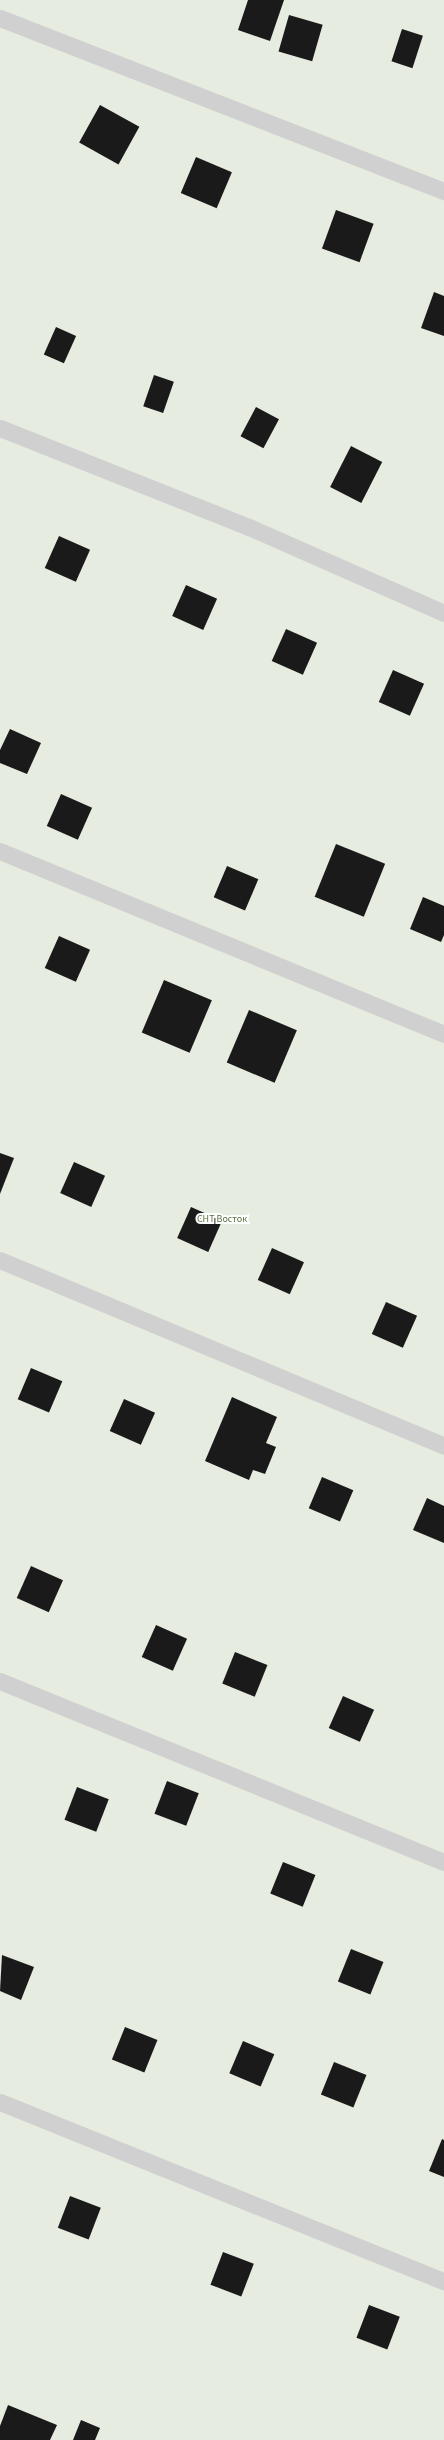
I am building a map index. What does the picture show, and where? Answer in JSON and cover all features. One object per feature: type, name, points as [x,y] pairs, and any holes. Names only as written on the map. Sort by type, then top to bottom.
[{"type":"lane","points":[[0,18],[444,191]]},
{"type":"lane","points":[[0,428],[249,527],[444,613]]},
{"type":"lane","points":[[0,851],[444,1034]]},
{"type":"lane","points":[[0,1260],[444,1446]]},
{"type":"lane","points":[[0,1681],[444,1862]]},
{"type":"lane","points":[[0,2102],[444,2281]]},
{"type":"green space","name":"СНТ Восток","points":[[0,0],[444,0],[444,2440],[0,2440]]},
{"type":"building","points":[[248,0],[284,0],[270,41],[238,30]]},
{"type":"building","points":[[289,15],[323,25],[312,61],[279,52]]},
{"type":"building","points":[[402,29],[423,36],[412,68],[391,61]]},
{"type":"building","points":[[100,105],[139,127],[119,164],[79,143]]},
{"type":"building","points":[[196,157],[232,172],[217,208],[181,193]]},
{"type":"building","points":[[336,210],[374,224],[360,262],[322,249]]},
{"type":"building","points":[[434,292],[444,296],[444,336],[421,328]]},
{"type":"building","points":[[56,327],[76,336],[64,363],[44,354]]},
{"type":"building","points":[[154,375],[174,382],[163,413],[143,406]]},
{"type":"building","points":[[256,407],[279,419],[263,448],[241,436]]},
{"type":"building","points":[[351,446],[382,462],[361,503],[330,487]]},
{"type":"building","points":[[59,536],[90,550],[76,582],[45,568]]},
{"type":"building","points":[[186,585],[217,599],[203,630],[172,616]]},
{"type":"building","points":[[286,629],[317,643],[303,675],[272,661]]},
{"type":"building","points":[[393,670],[424,684],[410,716],[379,702]]},
{"type":"building","points":[[10,729],[41,743],[27,774],[0,763],[0,750]]},
{"type":"building","points":[[61,794],[92,808],[78,840],[47,826]]},
{"type":"building","points":[[336,844],[385,864],[364,917],[315,897]]},
{"type":"building","points":[[227,866],[258,879],[245,911],[214,897]]},
{"type":"building","points":[[423,897],[444,906],[444,935],[441,942],[410,929]]},
{"type":"building","points":[[59,936],[90,950],[76,982],[45,968]]},
{"type":"building","points":[[164,980],[212,1000],[190,1053],[142,1032]]},
{"type":"building","points":[[249,1010],[297,1030],[275,1083],[227,1062]]},
{"type":"building","points":[[0,1153],[14,1158],[0,1194]]},
{"type":"building","points":[[74,1162],[105,1176],[91,1207],[60,1193]]},
{"type":"building","points":[[191,1207],[222,1221],[208,1252],[177,1238]]},
{"type":"building","points":[[272,1248],[304,1262],[290,1294],[258,1280]]},
{"type":"building","points":[[386,1302],[417,1316],[403,1348],[372,1334]]},
{"type":"building","points":[[31,1368],[62,1381],[49,1413],[18,1399]]},
{"type":"building","points":[[232,1397],[277,1417],[266,1443],[276,1447],[265,1474],[253,1470],[249,1480],[205,1461]]},
{"type":"building","points":[[124,1399],[155,1413],[141,1445],[110,1431]]},
{"type":"building","points":[[322,1477],[353,1490],[340,1522],[309,1508]]},
{"type":"building","points":[[427,1498],[444,1506],[444,1543],[413,1530]]},
{"type":"building","points":[[31,1566],[63,1580],[49,1612],[17,1598]]},
{"type":"building","points":[[156,1625],[187,1639],[173,1671],[142,1657]]},
{"type":"building","points":[[235,1652],[267,1665],[255,1697],[222,1684]]},
{"type":"building","points":[[343,1696],[374,1710],[360,1742],[329,1728]]},
{"type":"building","points":[[167,1781],[199,1793],[186,1826],[154,1814]]},
{"type":"building","points":[[77,1787],[109,1799],[96,1832],[64,1820]]},
{"type":"building","points":[[283,1862],[315,1875],[303,1907],[270,1894]]},
{"type":"building","points":[[351,1949],[383,1962],[370,1995],[338,1981]]},
{"type":"building","points":[[2,1955],[34,1967],[21,2000],[0,1991]]},
{"type":"building","points":[[125,2027],[157,2040],[144,2073],[112,2059]]},
{"type":"building","points":[[243,2041],[274,2054],[261,2087],[229,2073]]},
{"type":"building","points":[[334,2062],[366,2075],[353,2108],[321,2094]]},
{"type":"building","points":[[442,2139],[444,2140],[444,2177],[429,2171]]},
{"type":"building","points":[[70,2196],[101,2208],[89,2240],[58,2228]]},
{"type":"building","points":[[223,2252],[254,2264],[241,2297],[210,2285]]},
{"type":"building","points":[[369,2305],[400,2317],[387,2350],[356,2338]]},
{"type":"building","points":[[8,2405],[57,2425],[50,2440],[0,2440],[0,2426]]},
{"type":"building","points":[[81,2420],[100,2428],[95,2440],[73,2440]]}]
